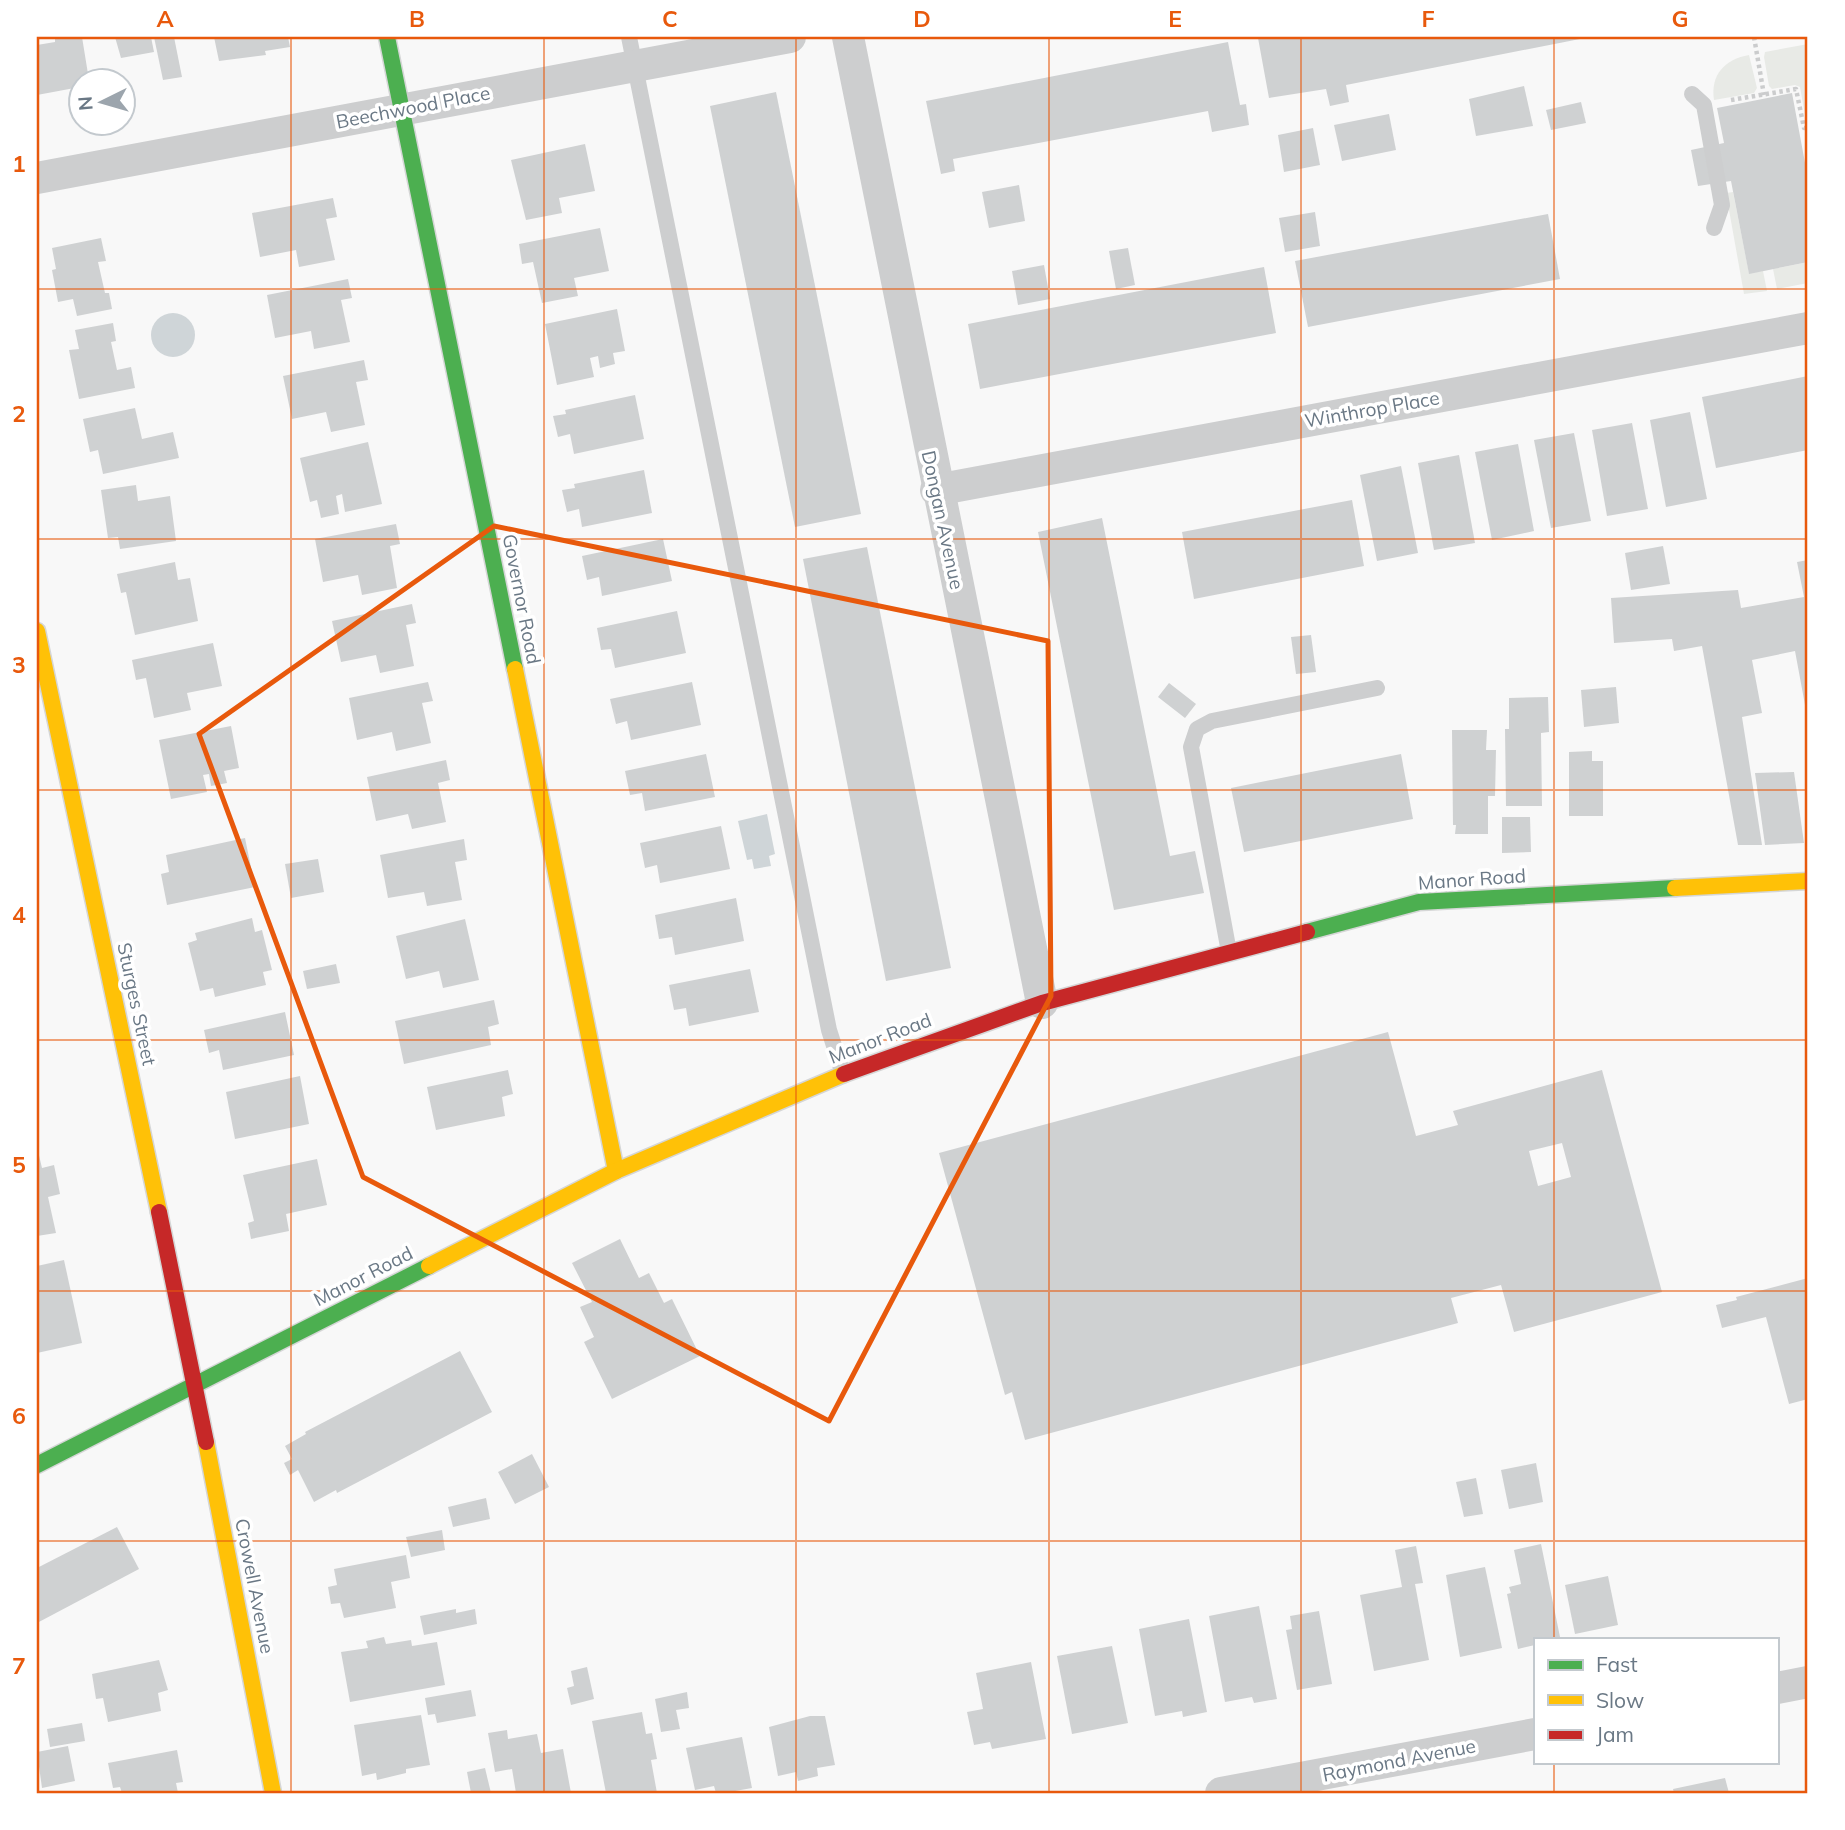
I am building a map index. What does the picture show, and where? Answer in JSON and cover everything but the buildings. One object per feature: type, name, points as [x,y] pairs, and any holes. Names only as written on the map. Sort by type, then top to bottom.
[{"type":"street","name":"Governor Road","points":[[387,37],[615,1171]]},
{"type":"street","name":"Beechwood Place","points":[[37,178],[402,109],[632,51],[790,37]]},
{"type":"street","name":"Dongan Avenue","points":[[848,37],[936,490],[1042,1003]]},
{"type":"street","name":"Winthrop Place","points":[[936,490],[1808,328]]},
{"type":"street","name":"Sturges Street","points":[[37,631],[195,1386]]},
{"type":"street","name":"Manor Road","points":[[37,1465],[615,1171],[843,1074],[1042,1003],[1419,902],[1808,881]]},
{"type":"street","name":"Crowell Avenue","points":[[195,1386],[273,1793]]},
{"type":"street","points":[[1778,1688],[1808,1682]]},
{"type":"street","name":"Raymond Avenue","points":[[1221,1793],[1534,1734]]},
{"type":"lane","points":[[632,51],[826,1017],[843,1074]]},
{"type":"lane","points":[[1692,94],[1704,105],[1723,205],[1714,228]]},
{"type":"lane","points":[[1229,952],[1191,747],[1197,729],[1212,720],[1377,688]]},
{"type":"path","points":[[1754,37],[1764,94]]},
{"type":"path","points":[[1727,101],[1796,89],[1804,128],[1808,128]]},
{"type":"highlighted area","points":[[494,526],[1048,641],[1051,996],[829,1421],[363,1177],[199,734]]},
{"type":"shaded area","points":[[1808,44],[1806,121],[1800,87],[1795,85],[1772,89],[1769,86],[1764,57],[1765,52]]},
{"type":"shaded area","points":[[1749,55],[1757,88],[1754,93],[1714,100],[1714,83],[1721,70],[1733,60]]},
{"type":"shaded area","points":[[1733,192],[1749,273],[1763,271],[1767,291],[1744,294],[1726,193]]},
{"type":"shaded area","points":[[1808,262],[1808,283],[1777,289],[1773,269]]},
{"type":"shaded area","points":[[173,313],[188,320],[195,335],[188,350],[173,357],[158,350],[151,335],[158,320]]},
{"type":"shaded area","points":[[767,814],[775,854],[769,856],[771,866],[754,869],[752,859],[747,860],[738,821]]},
{"type":"traffic: fast","points":[[387,37],[515,669]]},
{"type":"traffic: fast","points":[[1307,932],[1419,902],[1675,888]]},
{"type":"traffic: fast","points":[[37,1465],[429,1266]]},
{"type":"traffic: slow","points":[[37,631],[159,1212]]},
{"type":"traffic: slow","points":[[515,669],[616,1171]]},
{"type":"traffic: slow","points":[[1675,888],[1808,881]]},
{"type":"traffic: slow","points":[[429,1266],[616,1171],[844,1074]]},
{"type":"traffic: slow","points":[[206,1442],[273,1793]]},
{"type":"traffic: jam","points":[[844,1074],[1042,1003],[1307,932]]},
{"type":"traffic: jam","points":[[159,1212],[206,1442]]}]
